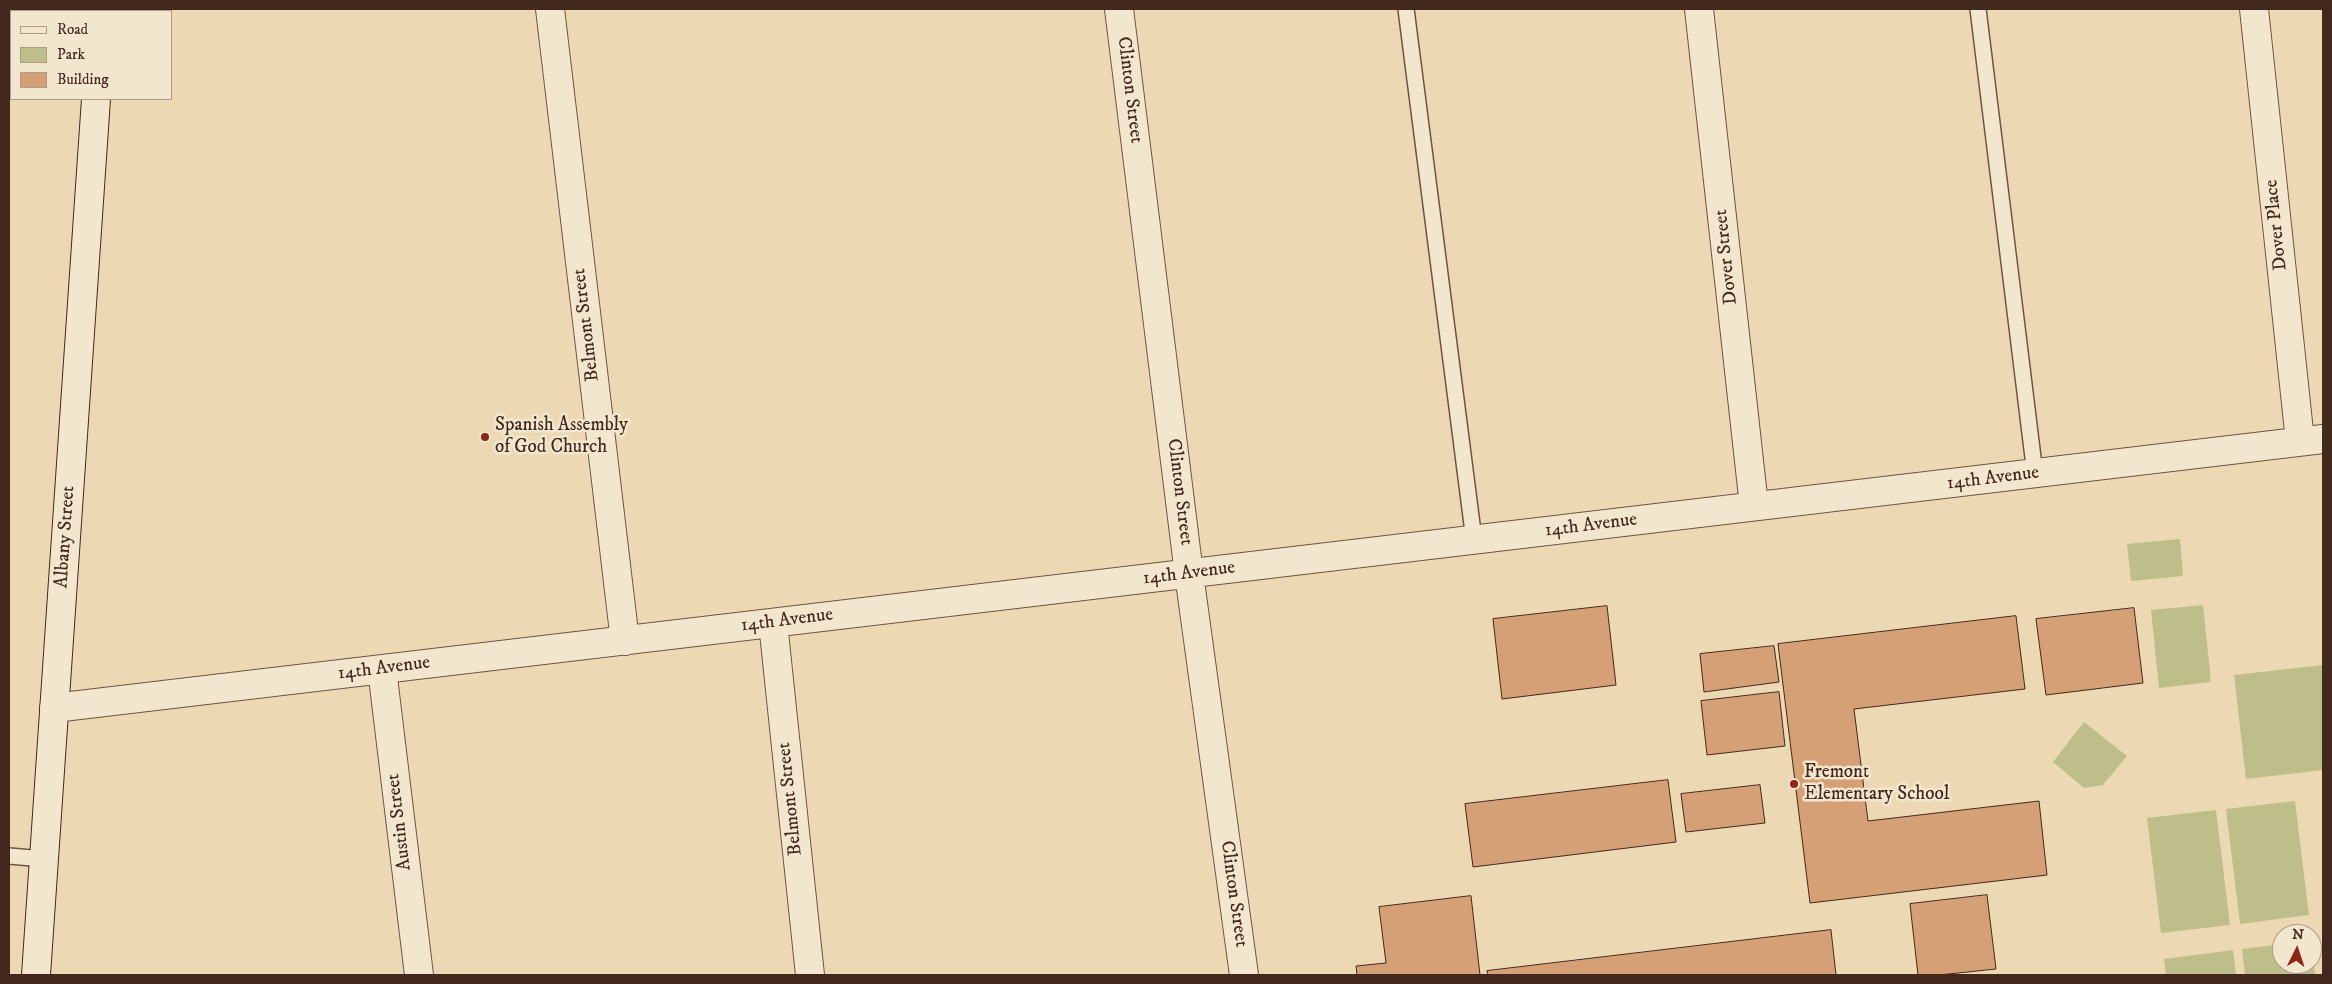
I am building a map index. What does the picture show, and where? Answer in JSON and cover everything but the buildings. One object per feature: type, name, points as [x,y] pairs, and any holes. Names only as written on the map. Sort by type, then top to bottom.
[{"type":"street","name":"Belmont Street","points":[[550,9],[625,641]]},
{"type":"street","name":"Clinton Street","points":[[1119,9],[1189,574],[1244,975]]},
{"type":"street","name":"Dover Street","points":[[1699,9],[1754,506]]},
{"type":"street","name":"Dover Place","points":[[2254,9],[2312,440]]},
{"type":"street","name":"Albany Street","points":[[36,975],[96,100]]},
{"type":"street","name":"14th Avenue","points":[[54,708],[2312,440]]},
{"type":"street","name":"Belmont Street","points":[[773,623],[810,975]]},
{"type":"street","name":"Austin Street","points":[[382,669],[418,975]]},
{"type":"lane","points":[[1406,9],[1474,540]]},
{"type":"lane","points":[[1978,9],[2035,474]]},
{"type":"lane","points":[[9,856],[44,859]]},
{"type":"green space","points":[[2180,539],[2183,576],[2131,581],[2127,544]]},
{"type":"green space","points":[[2203,605],[2211,682],[2159,688],[2151,610]]},
{"type":"green space","points":[[2323,665],[2323,770],[2246,779],[2234,675]]},
{"type":"green space","points":[[2084,722],[2127,756],[2103,785],[2084,788],[2053,762]]},
{"type":"green space","points":[[2295,801],[2309,915],[2240,924],[2226,809]]},
{"type":"green space","points":[[2216,810],[2230,925],[2161,933],[2147,818]]},
{"type":"green space","points":[[2272,945],[2272,974],[2315,975],[2245,975],[2242,949]]},
{"type":"green space","points":[[2233,950],[2236,975],[2166,975],[2164,959]]},
{"type":"place","name":"Spanish Assembly of God Church","points":[[485,437]]},
{"type":"place","name":"Fremont Elementary School","points":[[1794,784]]}]
